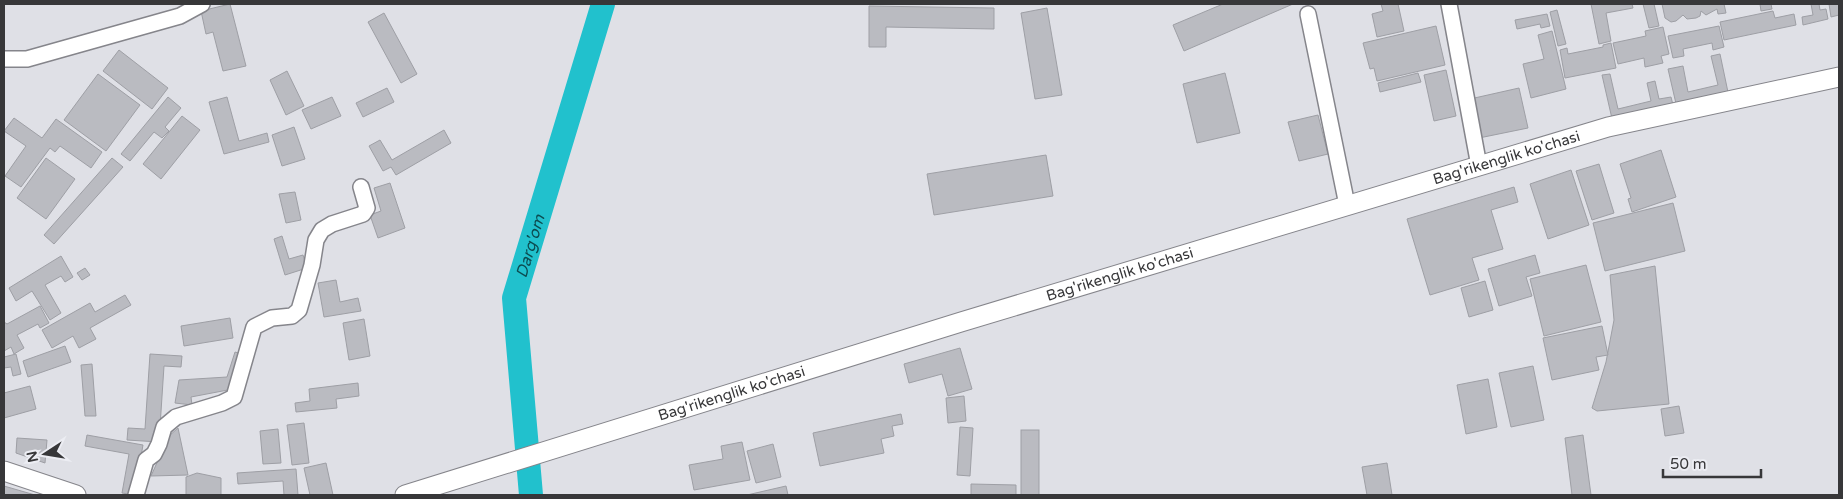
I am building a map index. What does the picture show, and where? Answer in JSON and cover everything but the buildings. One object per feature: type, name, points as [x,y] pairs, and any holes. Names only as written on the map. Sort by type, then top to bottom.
[{"type":"main road","name":"Bag'rikenglik ko'chasi","points":[[405,495],[962,322],[1608,127],[1839,77]]},
{"type":"main road","points":[[4,471],[76,495]]},
{"type":"street","points":[[4,59],[27,59],[56,51],[180,16],[202,4]]},
{"type":"street","points":[[1448,4],[1479,166]]},
{"type":"street","points":[[1308,14],[1347,206]]},
{"type":"street","points":[[136,495],[146,460],[154,454],[160,444],[164,427],[176,417],[222,403],[234,397],[254,328],[272,318],[292,316],[299,310],[312,266],[316,240],[322,230],[332,224],[363,214],[367,208],[361,187]]},
{"type":"waterway","name":"Darg'om","points":[[531,495],[514,298],[603,4]]}]
